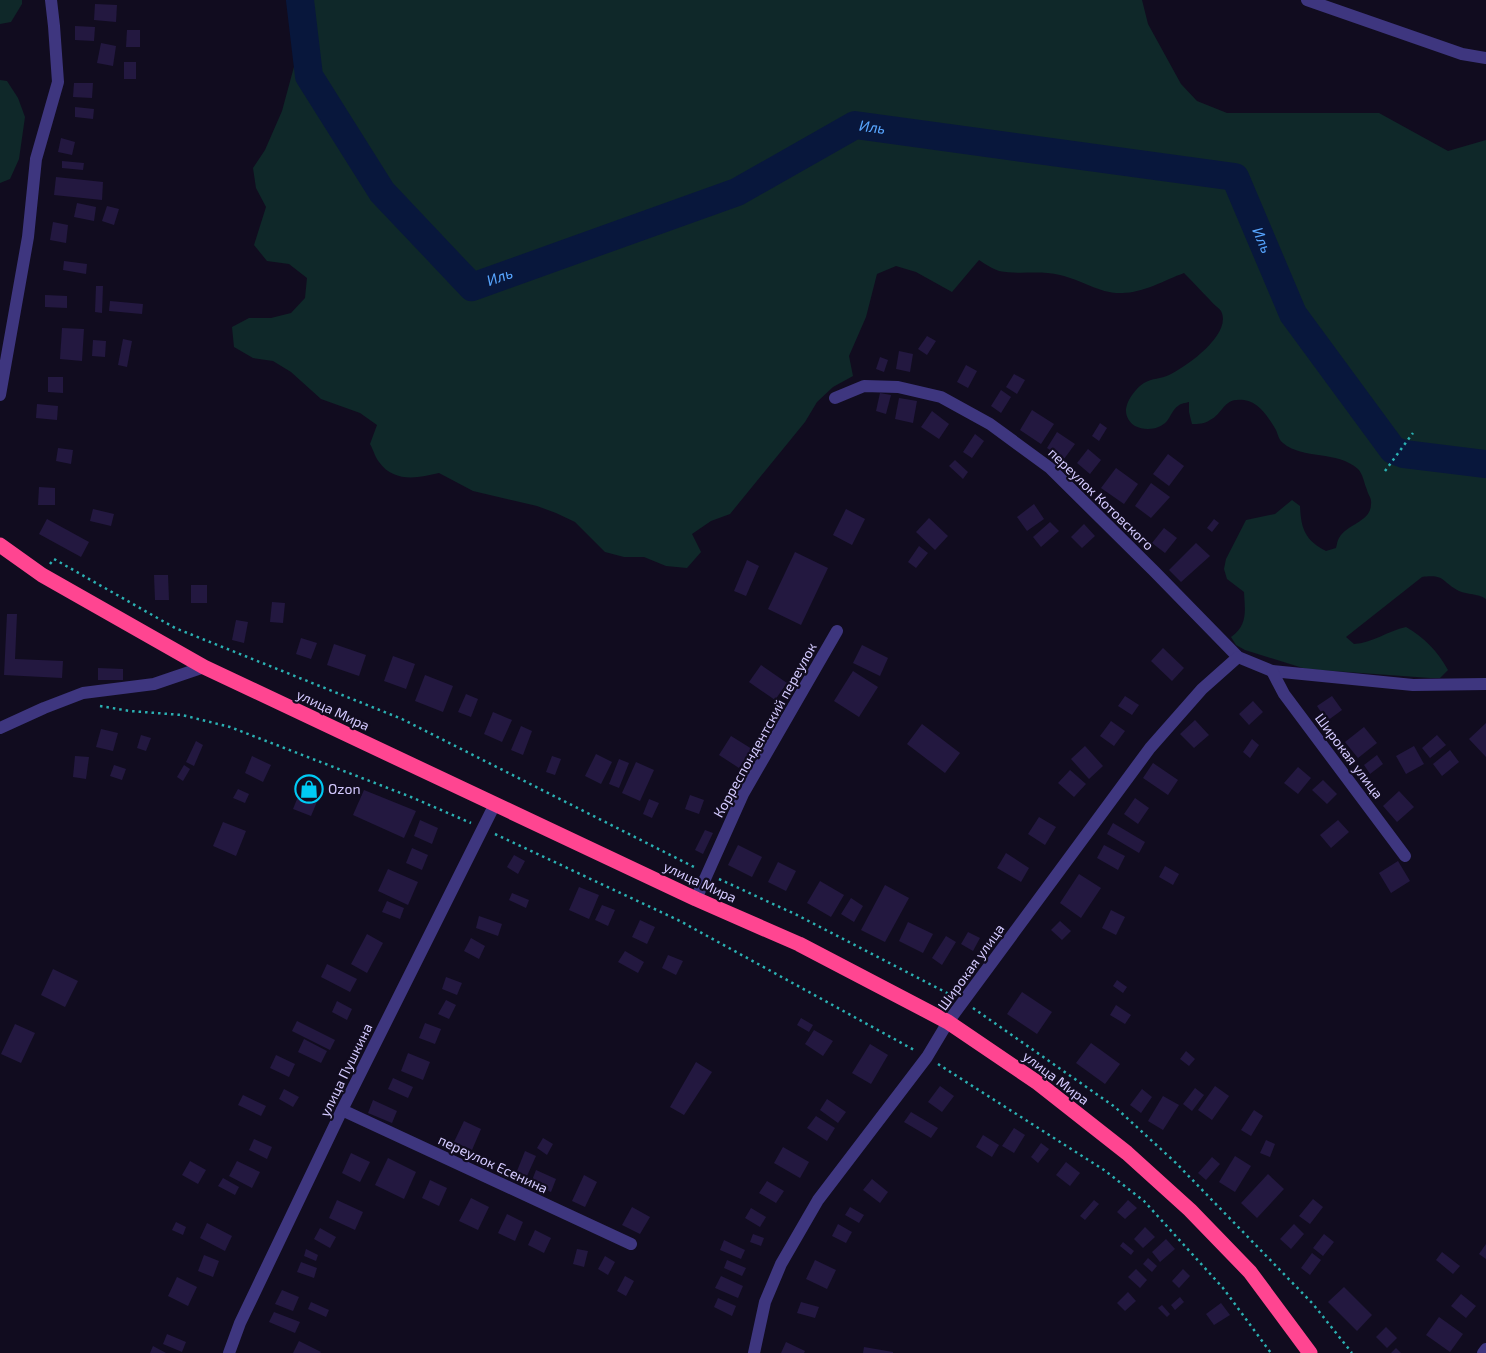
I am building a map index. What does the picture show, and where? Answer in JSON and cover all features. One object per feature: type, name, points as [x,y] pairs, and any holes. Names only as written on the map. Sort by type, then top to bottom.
[{"type":"highway","name":"улица Мира","points":[[0,545],[42,575],[204,667],[696,899],[799,944],[948,1022],[1038,1084],[1127,1153],[1190,1210],[1250,1272],[1310,1353]]},
{"type":"street","points":[[0,395],[28,237],[36,159],[58,82],[51,0]]},
{"type":"street","points":[[1307,0],[1462,54],[1486,58]]},
{"type":"street","name":"переулок Котовского","points":[[835,398],[864,386],[898,387],[941,397],[990,424],[1050,468],[1238,657]]},
{"type":"street","name":"Корреспондентский переулок","points":[[696,899],[744,794],[837,631]]},
{"type":"street","points":[[1238,657],[1272,672],[1413,685],[1486,684]]},
{"type":"street","name":"Широкая улица","points":[[754,1353],[766,1302],[781,1264],[818,1200],[927,1057],[948,1022],[1150,748],[1202,689],[1238,657]]},
{"type":"street","points":[[0,728],[83,693],[154,684],[204,667]]},
{"type":"street","name":"Широкая улица","points":[[1272,672],[1284,694],[1405,856]]},
{"type":"street","name":"улица Пушкина","points":[[229,1353],[240,1323],[342,1110],[495,804]]},
{"type":"street","name":"переулок Есенина","points":[[342,1110],[631,1244]]},
{"type":"street","points":[[1483,1353],[1486,1349]]},
{"type":"path","points":[[1385,471],[1413,433]]},
{"type":"path","points":[[83,693],[98,705],[130,712],[182,715],[230,727],[411,797],[483,828],[680,921],[927,1057],[1104,1170],[1144,1202],[1222,1288],[1272,1353]]},
{"type":"green space","points":[[0,0],[22,0],[22,4],[11,22],[0,24]]},
{"type":"green space","points":[[312,0],[1142,0],[1148,24],[1181,84],[1197,101],[1227,113],[1379,113],[1448,151],[1486,140],[1486,599],[1459,591],[1440,578],[1422,577],[1346,637],[1354,644],[1361,643],[1406,627],[1419,635],[1430,646],[1448,670],[1440,678],[1430,678],[1306,669],[1245,650],[1236,645],[1231,637],[1243,622],[1245,611],[1244,592],[1227,579],[1224,569],[1226,559],[1246,520],[1275,514],[1292,500],[1300,506],[1305,533],[1313,543],[1326,551],[1336,548],[1338,539],[1343,533],[1367,515],[1370,510],[1371,500],[1358,469],[1340,459],[1300,452],[1291,448],[1280,440],[1276,430],[1263,411],[1249,401],[1232,401],[1224,406],[1215,417],[1201,423],[1192,424],[1189,402],[1176,407],[1167,421],[1156,428],[1139,428],[1130,422],[1126,407],[1138,388],[1147,381],[1169,375],[1186,365],[1206,349],[1220,330],[1223,320],[1221,311],[1184,273],[1146,289],[1122,293],[1106,291],[1068,277],[1052,274],[999,271],[979,260],[952,292],[916,272],[896,266],[877,274],[866,317],[849,356],[853,376],[833,387],[817,402],[805,422],[730,514],[711,521],[692,534],[701,552],[687,568],[666,566],[644,557],[624,557],[605,552],[575,522],[537,506],[473,491],[439,473],[407,477],[399,476],[385,469],[376,458],[370,444],[377,425],[360,413],[321,399],[291,372],[273,361],[253,358],[234,347],[232,327],[249,318],[271,318],[291,313],[305,298],[307,278],[289,264],[267,261],[254,245],[266,207],[256,188],[253,168],[265,150],[282,111]]},
{"type":"green space","points":[[0,80],[7,81],[18,98],[25,117],[19,159],[10,179],[0,183]]},
{"type":"building","points":[[95,4],[117,5],[116,22],[94,20]]},
{"type":"building","points":[[75,26],[95,27],[94,41],[75,40]]},
{"type":"building","points":[[127,30],[140,30],[140,47],[126,47]]},
{"type":"building","points":[[101,43],[116,46],[113,66],[97,63]]},
{"type":"building","points":[[124,62],[136,62],[136,79],[124,79]]},
{"type":"building","points":[[74,83],[93,83],[92,98],[73,97]]},
{"type":"building","points":[[75,107],[94,109],[93,119],[75,117]]},
{"type":"building","points":[[61,138],[75,142],[72,155],[58,152]]},
{"type":"building","points":[[62,161],[84,163],[83,170],[62,168]]},
{"type":"building","points":[[56,177],[103,182],[102,200],[54,195]]},
{"type":"building","points":[[77,203],[96,207],[94,221],[74,217]]},
{"type":"building","points":[[107,206],[119,209],[114,225],[102,221]]},
{"type":"building","points":[[53,222],[68,225],[66,243],[50,240]]},
{"type":"building","points":[[64,261],[87,264],[86,274],[63,270]]},
{"type":"building","points":[[96,286],[103,286],[102,313],[95,312]]},
{"type":"building","points":[[45,295],[67,296],[67,308],[45,307]]},
{"type":"building","points":[[110,301],[143,304],[142,314],[109,311]]},
{"type":"building","points":[[62,328],[84,329],[82,361],[60,359]]},
{"type":"building","points":[[927,336],[936,341],[927,355],[918,349]]},
{"type":"building","points":[[123,339],[132,341],[127,367],[118,365]]},
{"type":"building","points":[[93,340],[106,341],[105,357],[92,356]]},
{"type":"building","points":[[899,351],[913,354],[910,372],[896,369]]},
{"type":"building","points":[[880,357],[888,360],[884,372],[876,369]]},
{"type":"building","points":[[966,365],[977,371],[968,388],[957,382]]},
{"type":"building","points":[[1014,374],[1025,380],[1017,394],[1006,387]]},
{"type":"building","points":[[48,377],[63,377],[63,393],[48,392]]},
{"type":"building","points":[[1001,390],[1011,397],[1001,413],[991,406]]},
{"type":"building","points":[[880,393],[891,395],[886,414],[876,411]]},
{"type":"building","points":[[899,398],[917,401],[913,423],[895,419]]},
{"type":"building","points":[[37,404],[58,406],[57,420],[36,418]]},
{"type":"building","points":[[1032,410],[1054,424],[1041,444],[1020,430]]},
{"type":"building","points":[[932,411],[949,424],[939,439],[921,427]]},
{"type":"building","points":[[1100,423],[1107,428],[1099,441],[1092,436]]},
{"type":"building","points":[[1057,432],[1075,444],[1064,459],[1047,448]]},
{"type":"building","points":[[975,434],[984,441],[972,458],[963,452]]},
{"type":"building","points":[[58,448],[73,450],[71,464],[56,461]]},
{"type":"building","points":[[1088,449],[1101,460],[1090,474],[1077,463]]},
{"type":"building","points":[[1168,454],[1184,466],[1169,486],[1153,474]]},
{"type":"building","points":[[955,460],[968,472],[963,479],[949,466]]},
{"type":"building","points":[[1116,468],[1138,484],[1124,504],[1101,488]]},
{"type":"building","points":[[1151,483],[1170,497],[1151,518],[1135,506]]},
{"type":"building","points":[[39,487],[55,488],[55,505],[38,505]]},
{"type":"building","points":[[1034,504],[1044,519],[1027,531],[1017,517]]},
{"type":"building","points":[[93,509],[114,514],[111,526],[90,521]]},
{"type":"building","points":[[846,509],[865,519],[852,545],[833,535]]},
{"type":"building","points":[[929,518],[948,536],[935,550],[916,532]]},
{"type":"building","points":[[47,519],[89,542],[81,557],[39,534]]},
{"type":"building","points":[[1214,519],[1219,523],[1212,532],[1207,528]]},
{"type":"building","points":[[1050,522],[1059,531],[1041,547],[1033,537]]},
{"type":"building","points":[[1084,524],[1095,536],[1082,548],[1071,537]]},
{"type":"building","points":[[1164,528],[1177,538],[1165,553],[1152,543]]},
{"type":"building","points":[[1196,543],[1210,556],[1181,582],[1169,570]]},
{"type":"building","points":[[919,546],[928,553],[916,568],[908,562]]},
{"type":"building","points":[[795,552],[828,568],[801,625],[768,609]]},
{"type":"building","points":[[747,560],[759,566],[746,596],[734,591]]},
{"type":"building","points":[[154,575],[168,575],[169,600],[155,600]]},
{"type":"building","points":[[191,585],[207,585],[207,603],[191,603]]},
{"type":"building","points":[[272,602],[285,603],[283,623],[270,622]]},
{"type":"building","points":[[7,614],[17,614],[15,659],[63,661],[62,678],[4,675]]},
{"type":"building","points":[[236,620],[248,622],[244,643],[232,640]]},
{"type":"building","points":[[301,638],[317,643],[311,659],[296,654]]},
{"type":"building","points":[[334,644],[366,655],[359,676],[327,665]]},
{"type":"building","points":[[862,645],[888,658],[880,676],[853,663]]},
{"type":"building","points":[[1163,648],[1184,668],[1172,681],[1151,661]]},
{"type":"building","points":[[393,656],[415,664],[406,689],[384,681]]},
{"type":"building","points":[[761,665],[787,683],[775,700],[749,682]]},
{"type":"building","points":[[98,668],[123,669],[123,680],[98,680]]},
{"type":"building","points":[[853,671],[878,687],[859,717],[834,701]]},
{"type":"building","points":[[425,675],[453,686],[443,712],[415,701]]},
{"type":"building","points":[[466,694],[478,699],[471,717],[458,712]]},
{"type":"building","points":[[1125,696],[1139,705],[1132,715],[1118,706]]},
{"type":"building","points":[[1332,696],[1342,710],[1327,721],[1317,706]]},
{"type":"building","points":[[1253,701],[1263,712],[1249,725],[1239,714]]},
{"type":"building","points":[[493,712],[512,720],[502,742],[484,734]]},
{"type":"building","points":[[1195,720],[1209,735],[1194,748],[1180,734]]},
{"type":"building","points":[[1111,721],[1125,731],[1114,746],[1100,736]]},
{"type":"building","points":[[1486,723],[1486,757],[1469,739]]},
{"type":"building","points":[[922,724],[960,753],[945,773],[907,744]]},
{"type":"building","points":[[521,726],[532,731],[523,755],[511,750]]},
{"type":"building","points":[[1364,727],[1377,743],[1358,758],[1345,742]]},
{"type":"building","points":[[101,729],[118,733],[113,751],[96,747]]},
{"type":"building","points":[[141,735],[151,738],[146,751],[137,748]]},
{"type":"building","points":[[1437,735],[1446,745],[1430,758],[1422,748]]},
{"type":"building","points":[[731,736],[752,749],[739,768],[719,755]]},
{"type":"building","points":[[1252,739],[1259,745],[1250,758],[1243,752]]},
{"type":"building","points":[[196,741],[203,745],[194,766],[186,762]]},
{"type":"building","points":[[1085,746],[1103,766],[1089,779],[1071,759]]},
{"type":"building","points":[[1414,746],[1424,764],[1406,774],[1396,756]]},
{"type":"building","points":[[1450,750],[1459,762],[1442,776],[1433,764]]},
{"type":"building","points":[[596,754],[612,762],[601,784],[585,776]]},
{"type":"building","points":[[1377,755],[1383,764],[1370,774],[1364,765]]},
{"type":"building","points":[[75,756],[89,757],[86,779],[73,777]]},
{"type":"building","points":[[252,756],[271,765],[263,782],[245,773]]},
{"type":"building","points":[[552,756],[561,759],[555,775],[546,772]]},
{"type":"building","points":[[619,759],[629,763],[619,788],[609,784]]},
{"type":"building","points":[[636,762],[654,770],[640,801],[622,793]]},
{"type":"building","points":[[1153,763],[1178,780],[1168,795],[1143,778]]},
{"type":"building","points":[[114,765],[126,769],[122,780],[110,776]]},
{"type":"building","points":[[184,765],[190,769],[183,781],[177,777]]},
{"type":"building","points":[[1298,767],[1311,778],[1298,794],[1284,783]]},
{"type":"building","points":[[1070,770],[1086,784],[1074,797],[1058,783]]},
{"type":"building","points":[[1323,780],[1337,794],[1327,804],[1312,790]]},
{"type":"building","points":[[304,782],[322,790],[311,816],[293,809]]},
{"type":"building","points":[[238,789],[249,794],[245,803],[233,798]]},
{"type":"building","points":[[364,790],[416,811],[404,838],[353,815]]},
{"type":"building","points":[[1399,791],[1414,807],[1397,822],[1383,806]]},
{"type":"building","points":[[690,795],[704,800],[699,814],[685,809]]},
{"type":"building","points":[[1135,798],[1149,808],[1138,824],[1124,814]]},
{"type":"building","points":[[649,799],[659,803],[652,818],[643,814]]},
{"type":"building","points":[[1039,817],[1056,827],[1045,845],[1028,834]]},
{"type":"building","points":[[420,820],[438,828],[432,844],[414,836]]},
{"type":"building","points":[[1338,820],[1349,832],[1331,848],[1320,835]]},
{"type":"building","points":[[223,822],[246,831],[236,856],[213,846]]},
{"type":"building","points":[[1113,823],[1145,842],[1139,853],[1107,834]]},
{"type":"building","points":[[705,830],[713,833],[703,854],[695,850]]},
{"type":"building","points":[[738,845],[762,857],[752,877],[728,865]]},
{"type":"building","points":[[1104,845],[1125,856],[1118,870],[1097,858]]},
{"type":"building","points":[[412,848],[428,855],[422,870],[406,863]]},
{"type":"building","points":[[1006,853],[1029,868],[1021,882],[997,868]]},
{"type":"building","points":[[514,855],[525,861],[518,874],[507,867]]},
{"type":"building","points":[[1398,861],[1410,881],[1391,893],[1379,873]]},
{"type":"building","points":[[778,862],[796,871],[786,891],[768,882]]},
{"type":"building","points":[[1165,866],[1179,874],[1173,885],[1159,877]]},
{"type":"building","points":[[388,869],[418,882],[408,905],[378,891]]},
{"type":"building","points":[[1079,874],[1101,888],[1081,918],[1060,903]]},
{"type":"building","points":[[820,881],[844,895],[831,917],[807,903]]},
{"type":"building","points":[[885,885],[909,898],[885,942],[861,930]]},
{"type":"building","points":[[579,887],[599,895],[589,919],[569,910]]},
{"type":"building","points":[[512,893],[529,900],[526,908],[509,900]]},
{"type":"building","points":[[851,898],[863,906],[854,922],[841,914]]},
{"type":"building","points":[[387,901],[404,908],[400,919],[382,912]]},
{"type":"building","points":[[602,905],[615,910],[608,926],[595,920]]},
{"type":"building","points":[[1111,910],[1125,917],[1116,935],[1102,928]]},
{"type":"building","points":[[479,916],[502,924],[498,936],[476,928]]},
{"type":"building","points":[[640,920],[655,927],[647,944],[632,937]]},
{"type":"building","points":[[1060,921],[1071,931],[1062,940],[1051,930]]},
{"type":"building","points":[[908,922],[933,934],[923,953],[899,941]]},
{"type":"building","points":[[968,932],[980,938],[973,951],[961,944]]},
{"type":"building","points":[[367,934],[383,943],[367,973],[351,964]]},
{"type":"building","points":[[946,936],[956,942],[942,965],[932,958]]},
{"type":"building","points":[[471,938],[485,946],[479,959],[464,951]]},
{"type":"building","points":[[625,951],[644,962],[638,973],[618,962]]},
{"type":"building","points":[[668,955],[683,961],[676,975],[662,968]]},
{"type":"building","points":[[327,964],[357,979],[350,992],[321,977]]},
{"type":"building","points":[[53,969],[78,981],[65,1007],[41,995]]},
{"type":"building","points":[[446,977],[462,983],[457,995],[442,989]]},
{"type":"building","points":[[1117,980],[1127,987],[1123,993],[1113,986]]},
{"type":"building","points":[[1022,992],[1052,1012],[1037,1034],[1007,1014]]},
{"type":"building","points":[[446,1000],[456,1005],[449,1019],[438,1014]]},
{"type":"building","points":[[337,1001],[352,1009],[347,1020],[332,1012]]},
{"type":"building","points":[[1116,1005],[1131,1015],[1125,1024],[1110,1015]]},
{"type":"building","points":[[801,1018],[813,1025],[809,1032],[797,1025]]},
{"type":"building","points":[[297,1021],[335,1040],[330,1050],[292,1031]]},
{"type":"building","points":[[425,1023],[441,1029],[435,1044],[419,1038]]},
{"type":"building","points":[[15,1024],[35,1033],[21,1063],[1,1054]]},
{"type":"building","points":[[814,1030],[833,1041],[823,1056],[805,1044]]},
{"type":"building","points":[[304,1039],[327,1051],[321,1063],[298,1052]]},
{"type":"building","points":[[1091,1043],[1120,1064],[1105,1084],[1076,1063]]},
{"type":"building","points":[[870,1044],[888,1055],[871,1084],[852,1073]]},
{"type":"building","points":[[1186,1051],[1195,1059],[1189,1066],[1180,1059]]},
{"type":"building","points":[[408,1053],[430,1062],[423,1080],[401,1071]]},
{"type":"building","points":[[276,1055],[295,1064],[289,1077],[270,1068]]},
{"type":"building","points":[[696,1062],[712,1072],[684,1115],[670,1107]]},
{"type":"building","points":[[393,1078],[413,1087],[408,1098],[388,1089]]},
{"type":"building","points":[[940,1086],[954,1096],[942,1112],[928,1102]]},
{"type":"building","points":[[1215,1086],[1229,1096],[1212,1120],[1198,1110]]},
{"type":"building","points":[[1195,1088],[1204,1095],[1192,1111],[1183,1104]]},
{"type":"building","points":[[284,1089],[299,1097],[293,1107],[279,1099]]},
{"type":"building","points":[[1142,1089],[1152,1097],[1141,1113],[1130,1105]]},
{"type":"building","points":[[243,1095],[266,1106],[261,1116],[238,1105]]},
{"type":"building","points":[[1163,1096],[1179,1105],[1163,1130],[1148,1121]]},
{"type":"building","points":[[827,1099],[846,1112],[838,1123],[820,1110]]},
{"type":"building","points":[[373,1100],[397,1111],[392,1123],[368,1113]]},
{"type":"building","points":[[1254,1110],[1263,1116],[1251,1136],[1241,1130]]},
{"type":"building","points":[[911,1112],[938,1128],[931,1138],[904,1122]]},
{"type":"building","points":[[816,1116],[835,1128],[827,1141],[807,1128]]},
{"type":"building","points":[[464,1121],[481,1129],[472,1150],[454,1142]]},
{"type":"building","points":[[1014,1128],[1025,1135],[1014,1153],[1002,1146]]},
{"type":"building","points":[[983,1135],[999,1145],[992,1157],[976,1147]]},
{"type":"building","points":[[543,1138],[553,1144],[547,1155],[537,1148]]},
{"type":"building","points":[[254,1139],[272,1147],[267,1159],[249,1150]]},
{"type":"building","points":[[1266,1140],[1275,1144],[1270,1157],[1260,1153]]},
{"type":"building","points":[[1041,1143],[1049,1149],[1038,1163],[1031,1157]]},
{"type":"building","points":[[783,1147],[809,1162],[800,1178],[774,1163]]},
{"type":"building","points":[[525,1151],[536,1156],[527,1176],[517,1171]]},
{"type":"building","points":[[351,1153],[370,1162],[360,1182],[342,1173]]},
{"type":"building","points":[[1235,1156],[1251,1166],[1235,1192],[1219,1182]]},
{"type":"building","points":[[1212,1157],[1220,1164],[1206,1180],[1198,1173]]},
{"type":"building","points":[[388,1158],[416,1172],[404,1199],[375,1185]]},
{"type":"building","points":[[190,1161],[206,1170],[198,1184],[182,1175]]},
{"type":"building","points":[[237,1161],[260,1172],[252,1188],[229,1176]]},
{"type":"building","points":[[1066,1162],[1080,1173],[1070,1186],[1056,1175]]},
{"type":"building","points":[[536,1170],[556,1179],[551,1192],[531,1183]]},
{"type":"building","points":[[1268,1174],[1284,1189],[1257,1218],[1241,1203]]},
{"type":"building","points":[[584,1175],[597,1182],[585,1207],[572,1201]]},
{"type":"building","points":[[223,1178],[239,1187],[235,1195],[218,1186]]},
{"type":"building","points":[[872,1179],[888,1192],[880,1203],[863,1190]]},
{"type":"building","points":[[430,1180],[447,1188],[439,1206],[422,1198]]},
{"type":"building","points":[[767,1181],[784,1191],[776,1203],[759,1193]]},
{"type":"building","points":[[471,1198],[489,1207],[478,1230],[459,1221]]},
{"type":"building","points":[[1313,1199],[1323,1207],[1310,1224],[1299,1216]]},
{"type":"building","points":[[337,1200],[363,1212],[355,1230],[329,1218]]},
{"type":"building","points":[[1094,1200],[1099,1204],[1085,1220],[1080,1216]]},
{"type":"building","points":[[1128,1200],[1137,1208],[1125,1219],[1117,1212]]},
{"type":"building","points":[[632,1207],[650,1217],[640,1234],[622,1225]]},
{"type":"building","points":[[850,1207],[864,1215],[859,1223],[845,1215]]},
{"type":"building","points":[[751,1208],[766,1217],[760,1227],[745,1218]]},
{"type":"building","points":[[507,1214],[523,1222],[515,1241],[498,1233]]},
{"type":"building","points":[[176,1222],[186,1227],[183,1235],[172,1230]]},
{"type":"building","points":[[207,1223],[232,1236],[225,1251],[200,1238]]},
{"type":"building","points":[[838,1224],[852,1232],[846,1243],[832,1236]]},
{"type":"building","points":[[1294,1224],[1304,1234],[1291,1249],[1280,1239]]},
{"type":"building","points":[[1145,1227],[1155,1237],[1143,1248],[1134,1239]]},
{"type":"building","points":[[320,1228],[336,1237],[330,1248],[314,1239]]},
{"type":"building","points":[[535,1230],[551,1238],[544,1253],[528,1245]]},
{"type":"building","points":[[753,1234],[764,1238],[761,1246],[750,1242]]},
{"type":"building","points":[[1324,1234],[1334,1242],[1323,1256],[1313,1248]]},
{"type":"building","points":[[1166,1239],[1175,1249],[1160,1262],[1152,1252]]},
{"type":"building","points":[[724,1240],[745,1250],[741,1259],[720,1250]]},
{"type":"building","points":[[1123,1242],[1134,1251],[1131,1255],[1120,1246]]},
{"type":"building","points":[[1486,1244],[1486,1259],[1479,1254]]},
{"type":"building","points":[[306,1249],[318,1255],[316,1261],[304,1256]]},
{"type":"building","points":[[577,1249],[588,1251],[584,1267],[573,1264]]},
{"type":"building","points":[[1442,1252],[1460,1266],[1453,1274],[1436,1260]]},
{"type":"building","points":[[1312,1253],[1321,1260],[1310,1275],[1301,1268]]},
{"type":"building","points":[[204,1255],[219,1261],[213,1277],[198,1271]]},
{"type":"building","points":[[605,1256],[615,1262],[608,1275],[598,1269]]},
{"type":"building","points":[[1148,1258],[1157,1266],[1152,1272],[1143,1264]]},
{"type":"building","points":[[727,1260],[746,1268],[742,1276],[724,1268]]},
{"type":"building","points":[[815,1260],[836,1270],[827,1289],[806,1279]]},
{"type":"building","points":[[301,1262],[317,1268],[314,1278],[297,1272]]},
{"type":"building","points":[[1136,1269],[1147,1280],[1140,1288],[1128,1277]]},
{"type":"building","points":[[1183,1269],[1190,1276],[1179,1288],[1172,1281]]},
{"type":"building","points":[[625,1276],[634,1281],[626,1296],[617,1291]]},
{"type":"building","points":[[721,1276],[743,1286],[738,1298],[715,1288]]},
{"type":"building","points":[[177,1277],[197,1287],[188,1306],[168,1296]]},
{"type":"building","points":[[1344,1287],[1372,1315],[1357,1331],[1328,1302]]},
{"type":"building","points":[[282,1290],[299,1297],[293,1311],[275,1304]]},
{"type":"building","points":[[1128,1292],[1136,1301],[1125,1311],[1117,1303]]},
{"type":"building","points":[[1461,1294],[1476,1306],[1466,1318],[1451,1306]]},
{"type":"building","points":[[1180,1297],[1184,1302],[1175,1310],[1171,1305]]},
{"type":"building","points":[[718,1298],[736,1306],[732,1316],[714,1307]]},
{"type":"building","points":[[311,1302],[329,1310],[326,1317],[308,1309]]},
{"type":"building","points":[[801,1302],[819,1307],[815,1318],[797,1313]]},
{"type":"building","points":[[1221,1303],[1230,1315],[1214,1325],[1206,1314]]},
{"type":"building","points":[[1162,1305],[1170,1314],[1167,1317],[1158,1308]]},
{"type":"building","points":[[274,1312],[300,1322],[295,1333],[269,1322]]},
{"type":"building","points":[[1439,1317],[1463,1334],[1450,1352],[1426,1335]]},
{"type":"building","points":[[1386,1327],[1397,1338],[1387,1348],[1376,1337]]},
{"type":"building","points":[[167,1334],[186,1342],[182,1352],[163,1344]]},
{"type":"building","points":[[299,1341],[321,1352],[293,1353]]},
{"type":"building","points":[[786,1342],[805,1351],[804,1353],[781,1353]]},
{"type":"building","points":[[153,1346],[166,1353],[150,1353]]},
{"type":"building","points":[[864,1347],[893,1352],[893,1353],[863,1353]]},
{"type":"building","points":[[1396,1348],[1401,1353],[1391,1353]]},
{"type":"waterway","name":"Иль","points":[[300,0],[309,76],[382,192],[472,287],[737,192],[855,125],[1235,177],[1293,314],[1393,450],[1404,454],[1486,464]]},
{"type":"place","name":"Ozon","points":[[309,789]]}]
